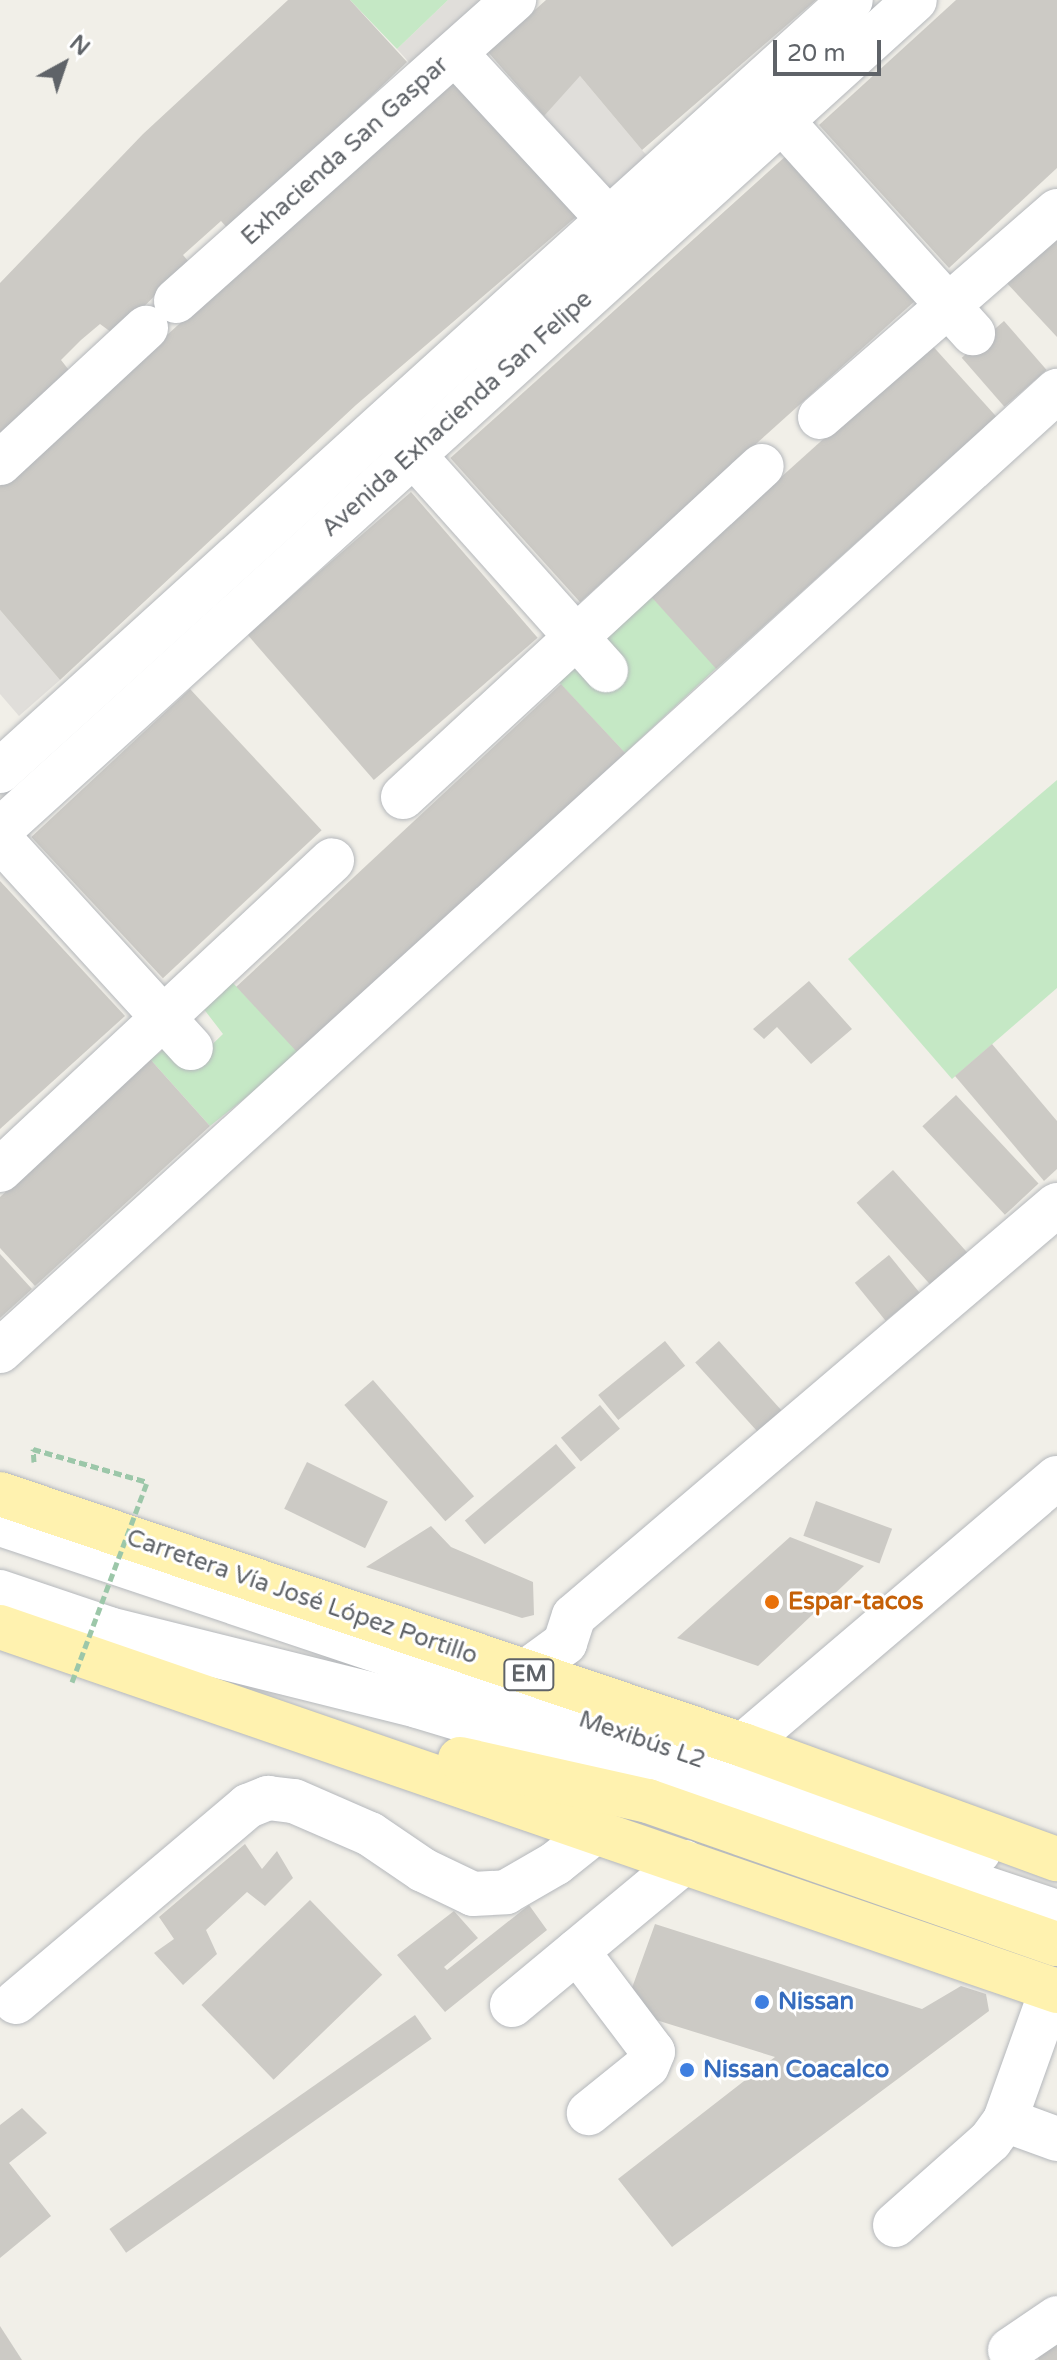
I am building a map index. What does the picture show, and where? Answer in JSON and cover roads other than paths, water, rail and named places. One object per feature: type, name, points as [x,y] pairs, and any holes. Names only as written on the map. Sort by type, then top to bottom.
[{"type":"main road","name":"Carretera Vía José López Portillo","points":[[0,1494],[743,1745],[1057,1859]]},
{"type":"main road","points":[[0,1627],[259,1712],[595,1832],[1055,1990]]},
{"type":"main road","points":[[259,1712],[648,1801],[1057,1944]]},
{"type":"street","name":"Exhacienda San Gaspar","points":[[0,463],[161,314],[514,0]]},
{"type":"street","name":"Avenida Exhacienda San Felipe","points":[[7,750],[399,438],[768,105],[851,0]]},
{"type":"street","name":"Avenida Exhacienda San Felipe","points":[[0,830],[399,438],[610,221],[915,0]]},
{"type":"street","points":[[455,53],[610,221]]},
{"type":"street","points":[[768,105],[961,319]]},
{"type":"street","points":[[820,417],[961,319],[1057,211]]},
{"type":"street","points":[[0,1351],[1057,391]]},
{"type":"street","points":[[399,438],[606,670]]},
{"type":"street","points":[[403,797],[762,466]]},
{"type":"street","points":[[0,839],[177,1033]]},
{"type":"street","points":[[0,1170],[177,1033],[332,860]]},
{"type":"street","points":[[524,1673],[565,1643],[574,1616],[1057,1205]]},
{"type":"street","points":[[743,1745],[1057,1478]]},
{"type":"street","name":"Mexibús L2","points":[[0,1524],[1057,1879]]},
{"type":"street","name":"Mexibús L2","points":[[0,1592],[109,1629],[417,1706],[665,1781],[1057,1912]]},
{"type":"street","points":[[16,2002],[248,1806],[268,1798],[294,1801],[370,1834],[423,1870],[473,1894],[506,1892],[556,1863],[595,1832]]},
{"type":"street","points":[[512,2005],[684,1862]]},
{"type":"street","points":[[577,1951],[653,2052],[647,2066],[589,2113]]},
{"type":"street","points":[[895,2225],[990,2141],[1005,2120],[1055,1990]]},
{"type":"street","points":[[1005,2120],[1057,2139]]},
{"type":"street","points":[[1010,2350],[1057,2318]]},
{"type":"place","name":"Espar-tacos","points":[[772,1602]]},
{"type":"place","name":"Nissan","points":[[762,2002]]},
{"type":"place","name":"Nissan Coacalco","points":[[687,2070]]}]
